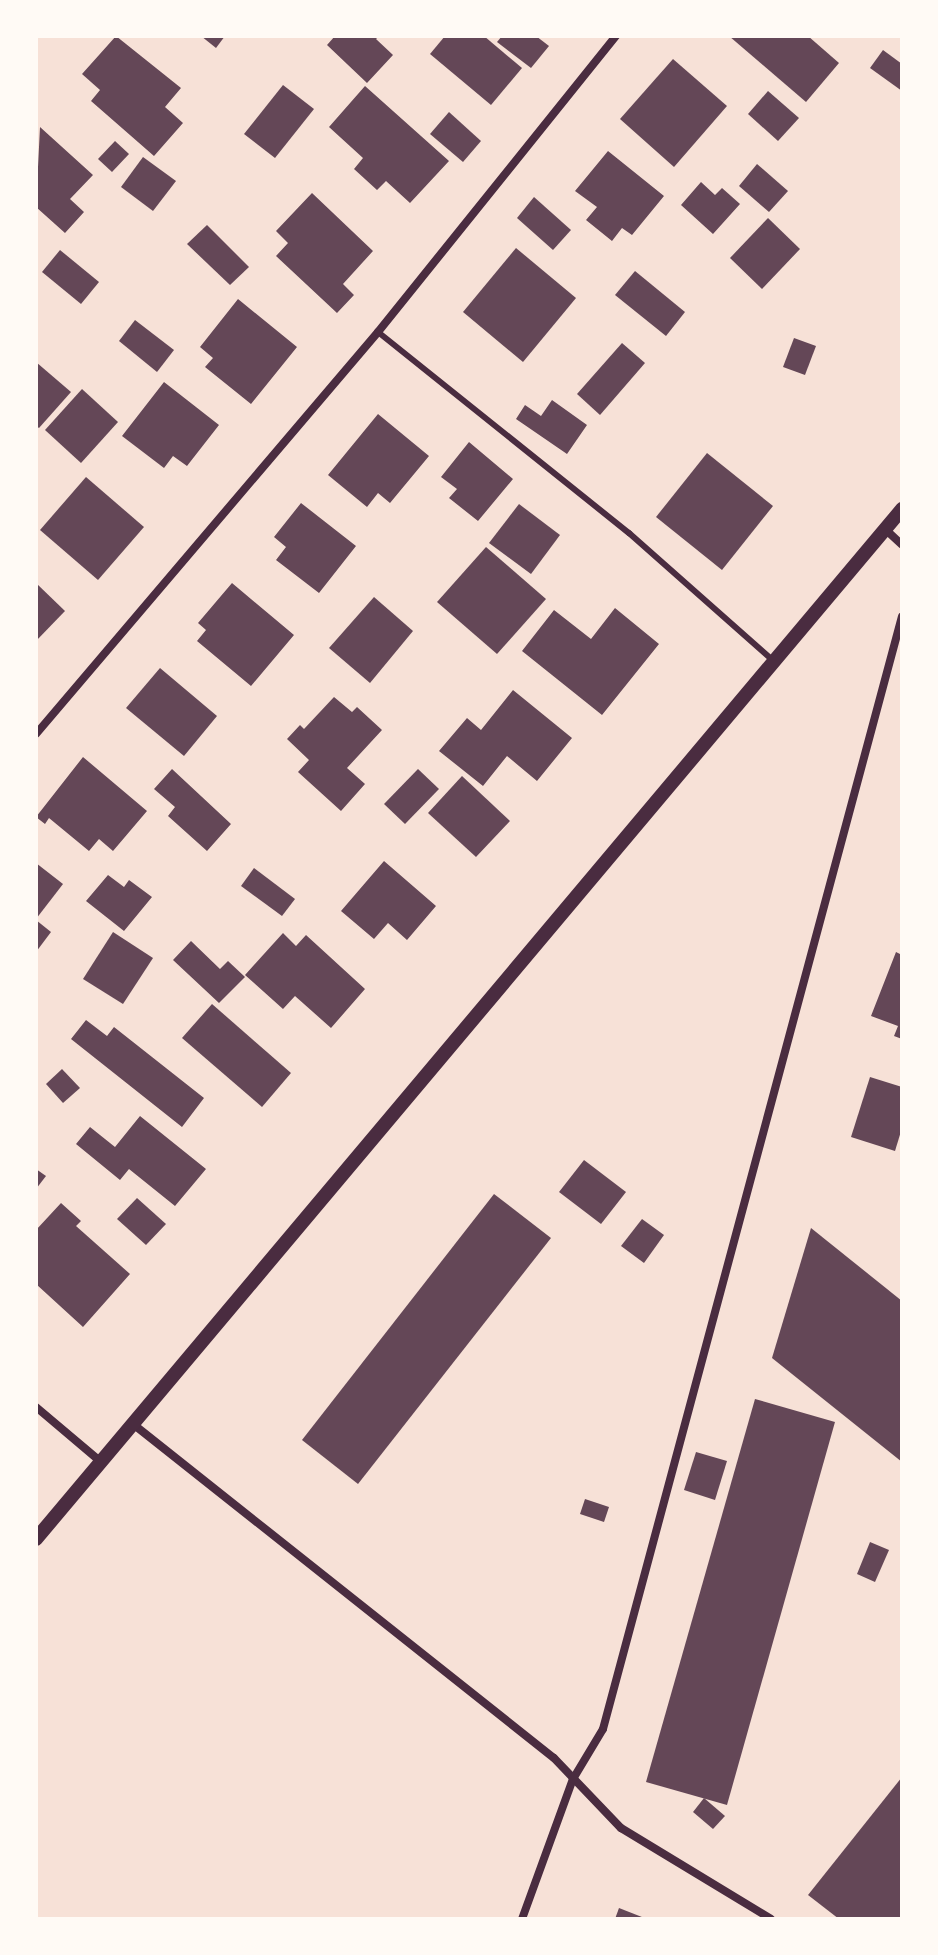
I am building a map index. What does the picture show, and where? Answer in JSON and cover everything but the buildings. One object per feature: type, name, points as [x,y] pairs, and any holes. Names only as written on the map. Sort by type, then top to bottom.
[{"type":"street","points":[[36,734],[378,332],[616,36]]},
{"type":"street","points":[[36,1539],[902,509]]},
{"type":"street","points":[[885,529],[902,545]]},
{"type":"street","points":[[522,1919],[573,1779],[603,1729],[902,616]]},
{"type":"street","points":[[36,1407],[101,1462]]},
{"type":"street","points":[[133,1424],[554,1758],[621,1828],[771,1919]]},
{"type":"lane","points":[[378,332],[629,533],[775,662]]}]
